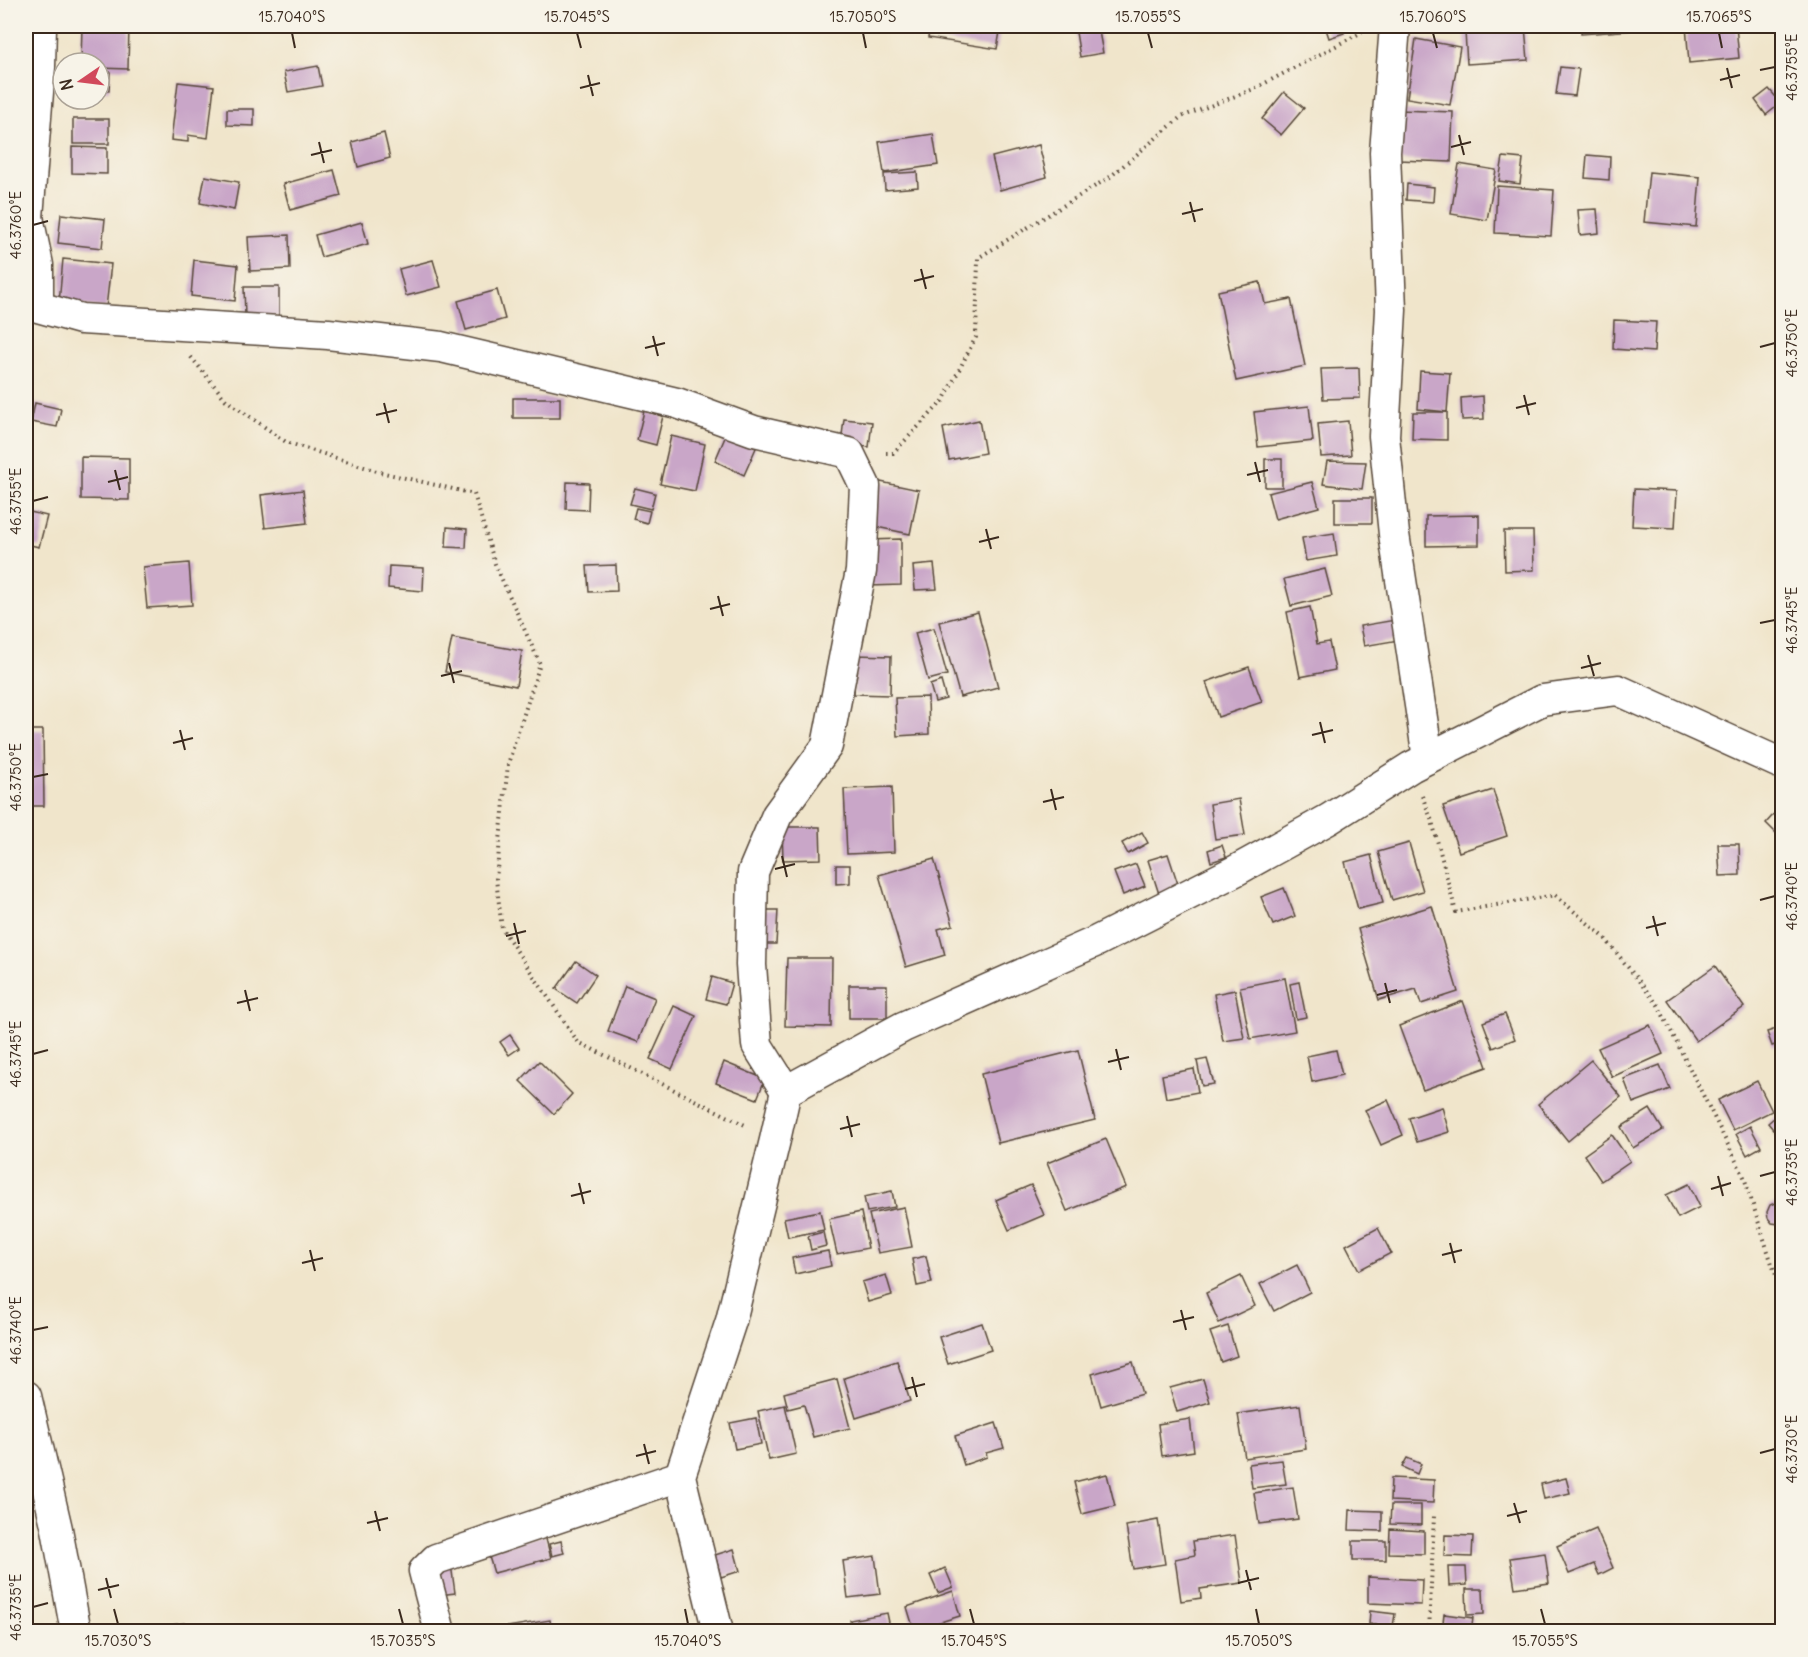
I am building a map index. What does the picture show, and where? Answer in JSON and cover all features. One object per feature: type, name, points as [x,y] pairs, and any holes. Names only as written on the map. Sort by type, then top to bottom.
[{"type":"street","points":[[41,26],[33,61],[27,222],[38,265],[38,307],[81,319],[328,334],[441,347],[548,370],[677,403],[754,431],[849,453],[865,486],[861,571],[827,746],[777,815],[753,872],[751,965],[758,1045],[786,1091],[731,1321],[680,1476],[718,1632]]},
{"type":"street","points":[[1395,26],[1385,152],[1391,310],[1384,436],[1419,763]]},
{"type":"street","points":[[786,1091],[903,1027],[1097,941],[1235,871],[1329,819],[1419,763],[1542,700],[1618,690],[1782,764]]},
{"type":"street","points":[[26,1396],[57,1530],[76,1632]]},
{"type":"street","points":[[440,1632],[424,1571],[436,1559],[680,1476]]},
{"type":"path","points":[[849,453],[893,453],[944,401],[976,337],[978,258],[1110,177],[1181,117],[1254,89],[1363,31]]},
{"type":"path","points":[[164,324],[226,400],[286,442],[380,472],[474,494],[495,564],[540,664],[508,764],[496,879],[502,928],[578,1042],[776,1140]]},
{"type":"path","points":[[1419,763],[1456,912],[1555,895],[1604,937],[1658,1005],[1744,1177],[1782,1291]]},
{"type":"path","points":[[1429,1632],[1434,1516]]},
{"type":"building","points":[[82,26],[129,26],[128,69],[111,68],[111,51],[81,51]]},
{"type":"building","points":[[930,26],[1001,26],[997,49],[928,38]]},
{"type":"building","points":[[1075,26],[1098,26],[1103,53],[1080,57]]},
{"type":"building","points":[[1325,26],[1342,26],[1344,33],[1329,38]]},
{"type":"building","points":[[1581,26],[1648,26],[1648,29],[1581,34]]},
{"type":"building","points":[[1686,26],[1736,26],[1739,58],[1689,63]]},
{"type":"building","points":[[1525,27],[1528,60],[1467,64],[1465,32]]},
{"type":"building","points":[[1416,39],[1460,47],[1450,105],[1407,98]]},
{"type":"building","points":[[318,66],[322,86],[288,92],[284,72]]},
{"type":"building","points":[[1560,67],[1579,69],[1575,96],[1556,94]]},
{"type":"building","points":[[178,82],[214,86],[208,138],[188,135],[188,142],[171,140]]},
{"type":"building","points":[[1769,89],[1781,103],[1766,115],[1755,100]]},
{"type":"building","points":[[1284,92],[1304,108],[1281,135],[1262,119]]},
{"type":"building","points":[[227,109],[254,109],[254,126],[227,125]]},
{"type":"building","points":[[1399,110],[1453,112],[1451,162],[1398,160]]},
{"type":"building","points":[[73,119],[109,119],[109,144],[73,144]]},
{"type":"building","points":[[384,133],[390,158],[358,167],[352,142]]},
{"type":"building","points":[[933,134],[938,165],[884,173],[879,142]]},
{"type":"building","points":[[1039,145],[1047,177],[1000,190],[992,157]]},
{"type":"building","points":[[72,147],[107,148],[107,174],[72,173]]},
{"type":"building","points":[[1587,155],[1610,157],[1609,180],[1585,178]]},
{"type":"building","points":[[1503,157],[1523,159],[1520,184],[1499,181]]},
{"type":"building","points":[[1459,164],[1496,170],[1487,220],[1451,214]]},
{"type":"building","points":[[334,170],[341,196],[290,210],[283,184]]},
{"type":"building","points":[[917,172],[918,187],[885,190],[884,174]]},
{"type":"building","points":[[1649,172],[1700,177],[1696,227],[1644,222]]},
{"type":"building","points":[[205,176],[239,182],[234,210],[200,203]]},
{"type":"building","points":[[1407,184],[1434,187],[1433,202],[1406,200]]},
{"type":"building","points":[[1497,186],[1554,190],[1551,236],[1495,233]]},
{"type":"building","points":[[1597,209],[1599,233],[1580,235],[1578,210]]},
{"type":"building","points":[[61,214],[105,219],[102,248],[58,243]]},
{"type":"building","points":[[362,222],[368,244],[321,257],[315,235]]},
{"type":"building","points":[[289,235],[290,269],[250,271],[248,237]]},
{"type":"building","points":[[63,259],[111,264],[106,308],[59,303]]},
{"type":"building","points":[[194,260],[238,265],[235,301],[191,296]]},
{"type":"building","points":[[433,260],[441,287],[406,296],[399,269]]},
{"type":"building","points":[[1260,282],[1265,304],[1291,299],[1305,366],[1236,381],[1218,291]]},
{"type":"building","points":[[244,287],[279,287],[279,316],[245,316]]},
{"type":"building","points":[[497,290],[505,319],[466,330],[458,301]]},
{"type":"building","points":[[1614,320],[1656,322],[1654,352],[1613,349]]},
{"type":"building","points":[[1359,368],[1360,398],[1323,399],[1321,369]]},
{"type":"building","points":[[1420,371],[1450,373],[1447,412],[1418,409]]},
{"type":"building","points":[[1483,396],[1484,419],[1462,420],[1461,398]]},
{"type":"building","points":[[513,398],[560,398],[560,418],[513,418]]},
{"type":"building","points":[[35,403],[61,409],[57,427],[31,422]]},
{"type":"building","points":[[1309,406],[1313,441],[1258,447],[1254,412]]},
{"type":"building","points":[[644,411],[663,416],[656,445],[637,440]]},
{"type":"building","points":[[1413,412],[1447,412],[1447,440],[1412,439]]},
{"type":"building","points":[[844,419],[872,422],[869,447],[841,444]]},
{"type":"building","points":[[979,420],[985,453],[949,460],[943,428]]},
{"type":"building","points":[[1348,421],[1351,455],[1321,457],[1318,424]]},
{"type":"building","points":[[726,435],[756,448],[744,475],[715,461]]},
{"type":"building","points":[[671,436],[705,444],[695,491],[660,484]]},
{"type":"building","points":[[81,457],[129,458],[129,500],[81,499]]},
{"type":"building","points":[[1265,459],[1282,459],[1282,487],[1265,487]]},
{"type":"building","points":[[1327,461],[1366,462],[1362,489],[1323,484]]},
{"type":"building","points":[[876,481],[919,490],[910,534],[867,525]]},
{"type":"building","points":[[567,482],[589,483],[588,510],[566,509]]},
{"type":"building","points":[[1312,482],[1319,507],[1275,519],[1268,493]]},
{"type":"building","points":[[635,488],[655,493],[651,509],[630,504]]},
{"type":"building","points":[[1634,489],[1677,491],[1675,528],[1632,526]]},
{"type":"building","points":[[303,490],[307,523],[265,528],[261,495]]},
{"type":"building","points":[[1335,498],[1372,498],[1372,523],[1335,523]]},
{"type":"building","points":[[636,508],[650,511],[647,523],[633,519]]},
{"type":"building","points":[[26,511],[47,516],[39,547],[26,544]]},
{"type":"building","points":[[1479,515],[1479,545],[1426,546],[1426,516]]},
{"type":"building","points":[[447,527],[467,529],[466,548],[446,547]]},
{"type":"building","points":[[1504,531],[1533,531],[1534,570],[1505,571]]},
{"type":"building","points":[[1334,533],[1337,556],[1306,561],[1302,538]]},
{"type":"building","points":[[901,539],[901,585],[869,586],[868,540]]},
{"type":"building","points":[[189,563],[192,605],[147,608],[143,567]]},
{"type":"building","points":[[934,564],[937,589],[915,590],[913,566]]},
{"type":"building","points":[[616,565],[617,591],[589,592],[587,566]]},
{"type":"building","points":[[389,566],[424,568],[423,591],[388,588]]},
{"type":"building","points":[[1325,569],[1332,596],[1291,606],[1284,579]]},
{"type":"building","points":[[1310,607],[1317,644],[1329,642],[1335,670],[1300,677],[1287,612]]},
{"type":"building","points":[[978,612],[998,687],[960,697],[939,622]]},
{"type":"building","points":[[1395,620],[1399,640],[1364,646],[1360,626]]},
{"type":"building","points":[[934,628],[947,675],[928,680],[915,633]]},
{"type":"building","points":[[452,638],[522,651],[516,686],[445,672]]},
{"type":"building","points":[[855,655],[891,656],[890,695],[854,694]]},
{"type":"building","points":[[1249,667],[1262,702],[1218,717],[1206,682]]},
{"type":"building","points":[[941,681],[946,699],[935,702],[930,685]]},
{"type":"building","points":[[928,697],[929,734],[897,736],[895,698]]},
{"type":"building","points":[[26,730],[43,730],[44,806],[26,806]]},
{"type":"building","points":[[892,787],[894,852],[847,854],[844,789]]},
{"type":"building","points":[[1493,790],[1507,836],[1459,852],[1443,806]]},
{"type":"building","points":[[1239,799],[1245,835],[1215,839],[1210,804]]},
{"type":"building","points":[[1782,805],[1782,836],[1781,838],[1766,823]]},
{"type":"building","points":[[782,827],[820,827],[821,859],[783,860]]},
{"type":"building","points":[[1142,832],[1148,843],[1128,854],[1122,843]]},
{"type":"building","points":[[1409,843],[1423,891],[1392,900],[1378,852]]},
{"type":"building","points":[[1718,844],[1739,844],[1740,875],[1720,876]]},
{"type":"building","points":[[1222,845],[1226,857],[1211,862],[1208,850]]},
{"type":"building","points":[[1168,854],[1180,890],[1160,897],[1148,860]]},
{"type":"building","points":[[1371,855],[1383,903],[1358,909],[1345,862]]},
{"type":"building","points":[[934,859],[953,925],[938,929],[945,955],[906,967],[879,875]]},
{"type":"building","points":[[1136,864],[1145,886],[1123,895],[1114,872]]},
{"type":"building","points":[[836,865],[850,865],[850,883],[836,884]]},
{"type":"building","points":[[1284,888],[1295,916],[1273,925],[1261,897]]},
{"type":"building","points":[[1432,906],[1458,992],[1421,1004],[1416,989],[1379,1000],[1358,929]]},
{"type":"building","points":[[756,910],[778,910],[776,944],[755,944]]},
{"type":"building","points":[[787,958],[832,958],[831,1027],[785,1026]]},
{"type":"building","points":[[576,961],[596,975],[577,1003],[556,989]]},
{"type":"building","points":[[1715,966],[1744,1007],[1696,1041],[1667,1000]]},
{"type":"building","points":[[712,977],[732,983],[726,1004],[706,999]]},
{"type":"building","points":[[1285,978],[1295,1031],[1250,1039],[1240,987]]},
{"type":"building","points":[[1299,982],[1306,1017],[1296,1019],[1290,984]]},
{"type":"building","points":[[849,985],[887,985],[887,1018],[849,1018]]},
{"type":"building","points":[[625,986],[655,998],[638,1042],[608,1031]]},
{"type":"building","points":[[1235,990],[1244,1038],[1223,1041],[1214,994]]},
{"type":"building","points":[[1463,1001],[1487,1067],[1423,1090],[1399,1026]]},
{"type":"building","points":[[674,1006],[696,1016],[672,1069],[650,1059]]},
{"type":"building","points":[[1505,1014],[1515,1039],[1493,1048],[1483,1022]]},
{"type":"building","points":[[1650,1025],[1663,1054],[1612,1077],[1598,1048]]},
{"type":"building","points":[[1782,1027],[1782,1043],[1772,1046],[1767,1032]]},
{"type":"building","points":[[510,1035],[519,1048],[509,1055],[500,1042]]},
{"type":"building","points":[[1078,1050],[1095,1120],[998,1143],[981,1074]]},
{"type":"building","points":[[1336,1050],[1342,1075],[1312,1082],[1307,1056]]},
{"type":"building","points":[[1207,1059],[1214,1084],[1202,1086],[1197,1061]]},
{"type":"building","points":[[1591,1060],[1621,1097],[1568,1141],[1538,1104]]},
{"type":"building","points":[[539,1061],[572,1094],[554,1114],[520,1081]]},
{"type":"building","points":[[724,1062],[765,1079],[757,1099],[716,1083]]},
{"type":"building","points":[[1660,1065],[1670,1089],[1633,1103],[1624,1079]]},
{"type":"building","points":[[1194,1069],[1198,1092],[1166,1098],[1162,1075]]},
{"type":"building","points":[[1757,1081],[1772,1111],[1733,1130],[1718,1100]]},
{"type":"building","points":[[1388,1100],[1403,1135],[1381,1145],[1365,1110]]},
{"type":"building","points":[[1442,1107],[1449,1132],[1417,1142],[1409,1118]]},
{"type":"building","points":[[1650,1109],[1663,1130],[1633,1148],[1621,1127]]},
{"type":"building","points":[[1782,1111],[1782,1138],[1781,1139],[1768,1123]]},
{"type":"building","points":[[1750,1126],[1761,1147],[1747,1155],[1736,1134]]},
{"type":"building","points":[[1612,1135],[1630,1161],[1601,1181],[1584,1155]]},
{"type":"building","points":[[1106,1139],[1126,1187],[1067,1211],[1047,1163]]},
{"type":"building","points":[[1689,1184],[1700,1207],[1678,1218],[1666,1195]]},
{"type":"building","points":[[1031,1185],[1044,1215],[1009,1230],[996,1200]]},
{"type":"building","points":[[892,1191],[895,1207],[867,1212],[864,1197]]},
{"type":"building","points":[[1775,1203],[1782,1205],[1782,1222],[1779,1224],[1772,1223],[1768,1218],[1767,1212],[1770,1205]]},
{"type":"building","points":[[904,1207],[912,1247],[878,1253],[869,1214]]},
{"type":"building","points":[[820,1211],[824,1230],[788,1237],[784,1218]]},
{"type":"building","points":[[861,1212],[868,1248],[837,1254],[829,1219]]},
{"type":"building","points":[[1378,1228],[1391,1253],[1359,1270],[1346,1245]]},
{"type":"building","points":[[823,1232],[826,1246],[811,1250],[808,1236]]},
{"type":"building","points":[[828,1251],[831,1266],[795,1274],[792,1258]]},
{"type":"building","points":[[926,1256],[932,1283],[917,1286],[912,1259]]},
{"type":"building","points":[[1297,1265],[1310,1292],[1274,1311],[1260,1284]]},
{"type":"building","points":[[886,1275],[892,1295],[868,1302],[862,1282]]},
{"type":"building","points":[[1241,1276],[1255,1306],[1219,1323],[1206,1293]]},
{"type":"building","points":[[982,1323],[991,1350],[948,1364],[939,1337]]},
{"type":"building","points":[[1228,1326],[1237,1356],[1221,1362],[1210,1332]]},
{"type":"building","points":[[897,1361],[910,1401],[856,1418],[844,1378]]},
{"type":"building","points":[[1133,1362],[1142,1394],[1101,1406],[1092,1374]]},
{"type":"building","points":[[837,1379],[850,1428],[813,1437],[804,1405],[788,1409],[784,1393]]},
{"type":"building","points":[[1203,1379],[1210,1402],[1177,1412],[1170,1388]]},
{"type":"building","points":[[785,1405],[796,1454],[769,1460],[758,1411]]},
{"type":"building","points":[[1300,1405],[1306,1449],[1245,1458],[1238,1414]]},
{"type":"building","points":[[756,1418],[761,1444],[735,1449],[730,1423]]},
{"type":"building","points":[[1190,1419],[1194,1451],[1162,1456],[1158,1424]]},
{"type":"building","points":[[996,1423],[1004,1448],[986,1453],[987,1457],[964,1465],[955,1436]]},
{"type":"building","points":[[1407,1458],[1421,1464],[1417,1474],[1402,1467]]},
{"type":"building","points":[[1282,1460],[1286,1484],[1252,1488],[1249,1464]]},
{"type":"building","points":[[1107,1474],[1115,1506],[1082,1514],[1074,1482]]},
{"type":"building","points":[[1391,1478],[1434,1480],[1433,1503],[1390,1501]]},
{"type":"building","points":[[1566,1478],[1570,1493],[1544,1499],[1541,1484]]},
{"type":"building","points":[[1293,1487],[1298,1519],[1259,1524],[1254,1493]]},
{"type":"building","points":[[1391,1505],[1421,1505],[1421,1525],[1390,1524]]},
{"type":"building","points":[[1350,1510],[1382,1511],[1382,1531],[1349,1530]]},
{"type":"building","points":[[1158,1520],[1165,1564],[1133,1569],[1126,1526]]},
{"type":"building","points":[[1390,1529],[1424,1531],[1424,1554],[1389,1553]]},
{"type":"building","points":[[1596,1529],[1613,1568],[1599,1575],[1594,1564],[1569,1574],[1557,1546]]},
{"type":"building","points":[[545,1535],[551,1558],[494,1573],[487,1550]]},
{"type":"building","points":[[1235,1535],[1242,1583],[1200,1589],[1201,1598],[1181,1601],[1175,1559],[1195,1555],[1193,1541]]},
{"type":"building","points":[[1445,1535],[1473,1536],[1472,1557],[1444,1556]]},
{"type":"building","points":[[561,1541],[564,1553],[552,1556],[549,1544]]},
{"type":"building","points":[[1353,1541],[1386,1541],[1386,1560],[1353,1560]]},
{"type":"building","points":[[734,1549],[740,1571],[721,1577],[715,1555]]},
{"type":"building","points":[[1545,1553],[1549,1583],[1515,1588],[1510,1558]]},
{"type":"building","points":[[875,1556],[880,1594],[848,1598],[843,1561]]},
{"type":"building","points":[[451,1564],[455,1593],[439,1595],[435,1567]]},
{"type":"building","points":[[1448,1567],[1466,1567],[1467,1585],[1449,1586]]},
{"type":"building","points":[[945,1568],[953,1587],[938,1593],[930,1575]]},
{"type":"building","points":[[1368,1577],[1422,1580],[1421,1605],[1368,1603]]},
{"type":"building","points":[[1466,1589],[1483,1589],[1484,1614],[1467,1615]]},
{"type":"building","points":[[953,1591],[960,1616],[914,1630],[907,1607]]},
{"type":"building","points":[[1370,1611],[1395,1614],[1393,1626],[1369,1624]]},
{"type":"building","points":[[887,1613],[891,1632],[852,1632],[850,1620]]},
{"type":"building","points":[[1444,1614],[1473,1618],[1471,1632],[1442,1632]]},
{"type":"building","points":[[550,1620],[552,1632],[488,1632],[488,1630]]},
{"type":"building","points":[[184,1623],[186,1632],[139,1632],[139,1630]]}]
